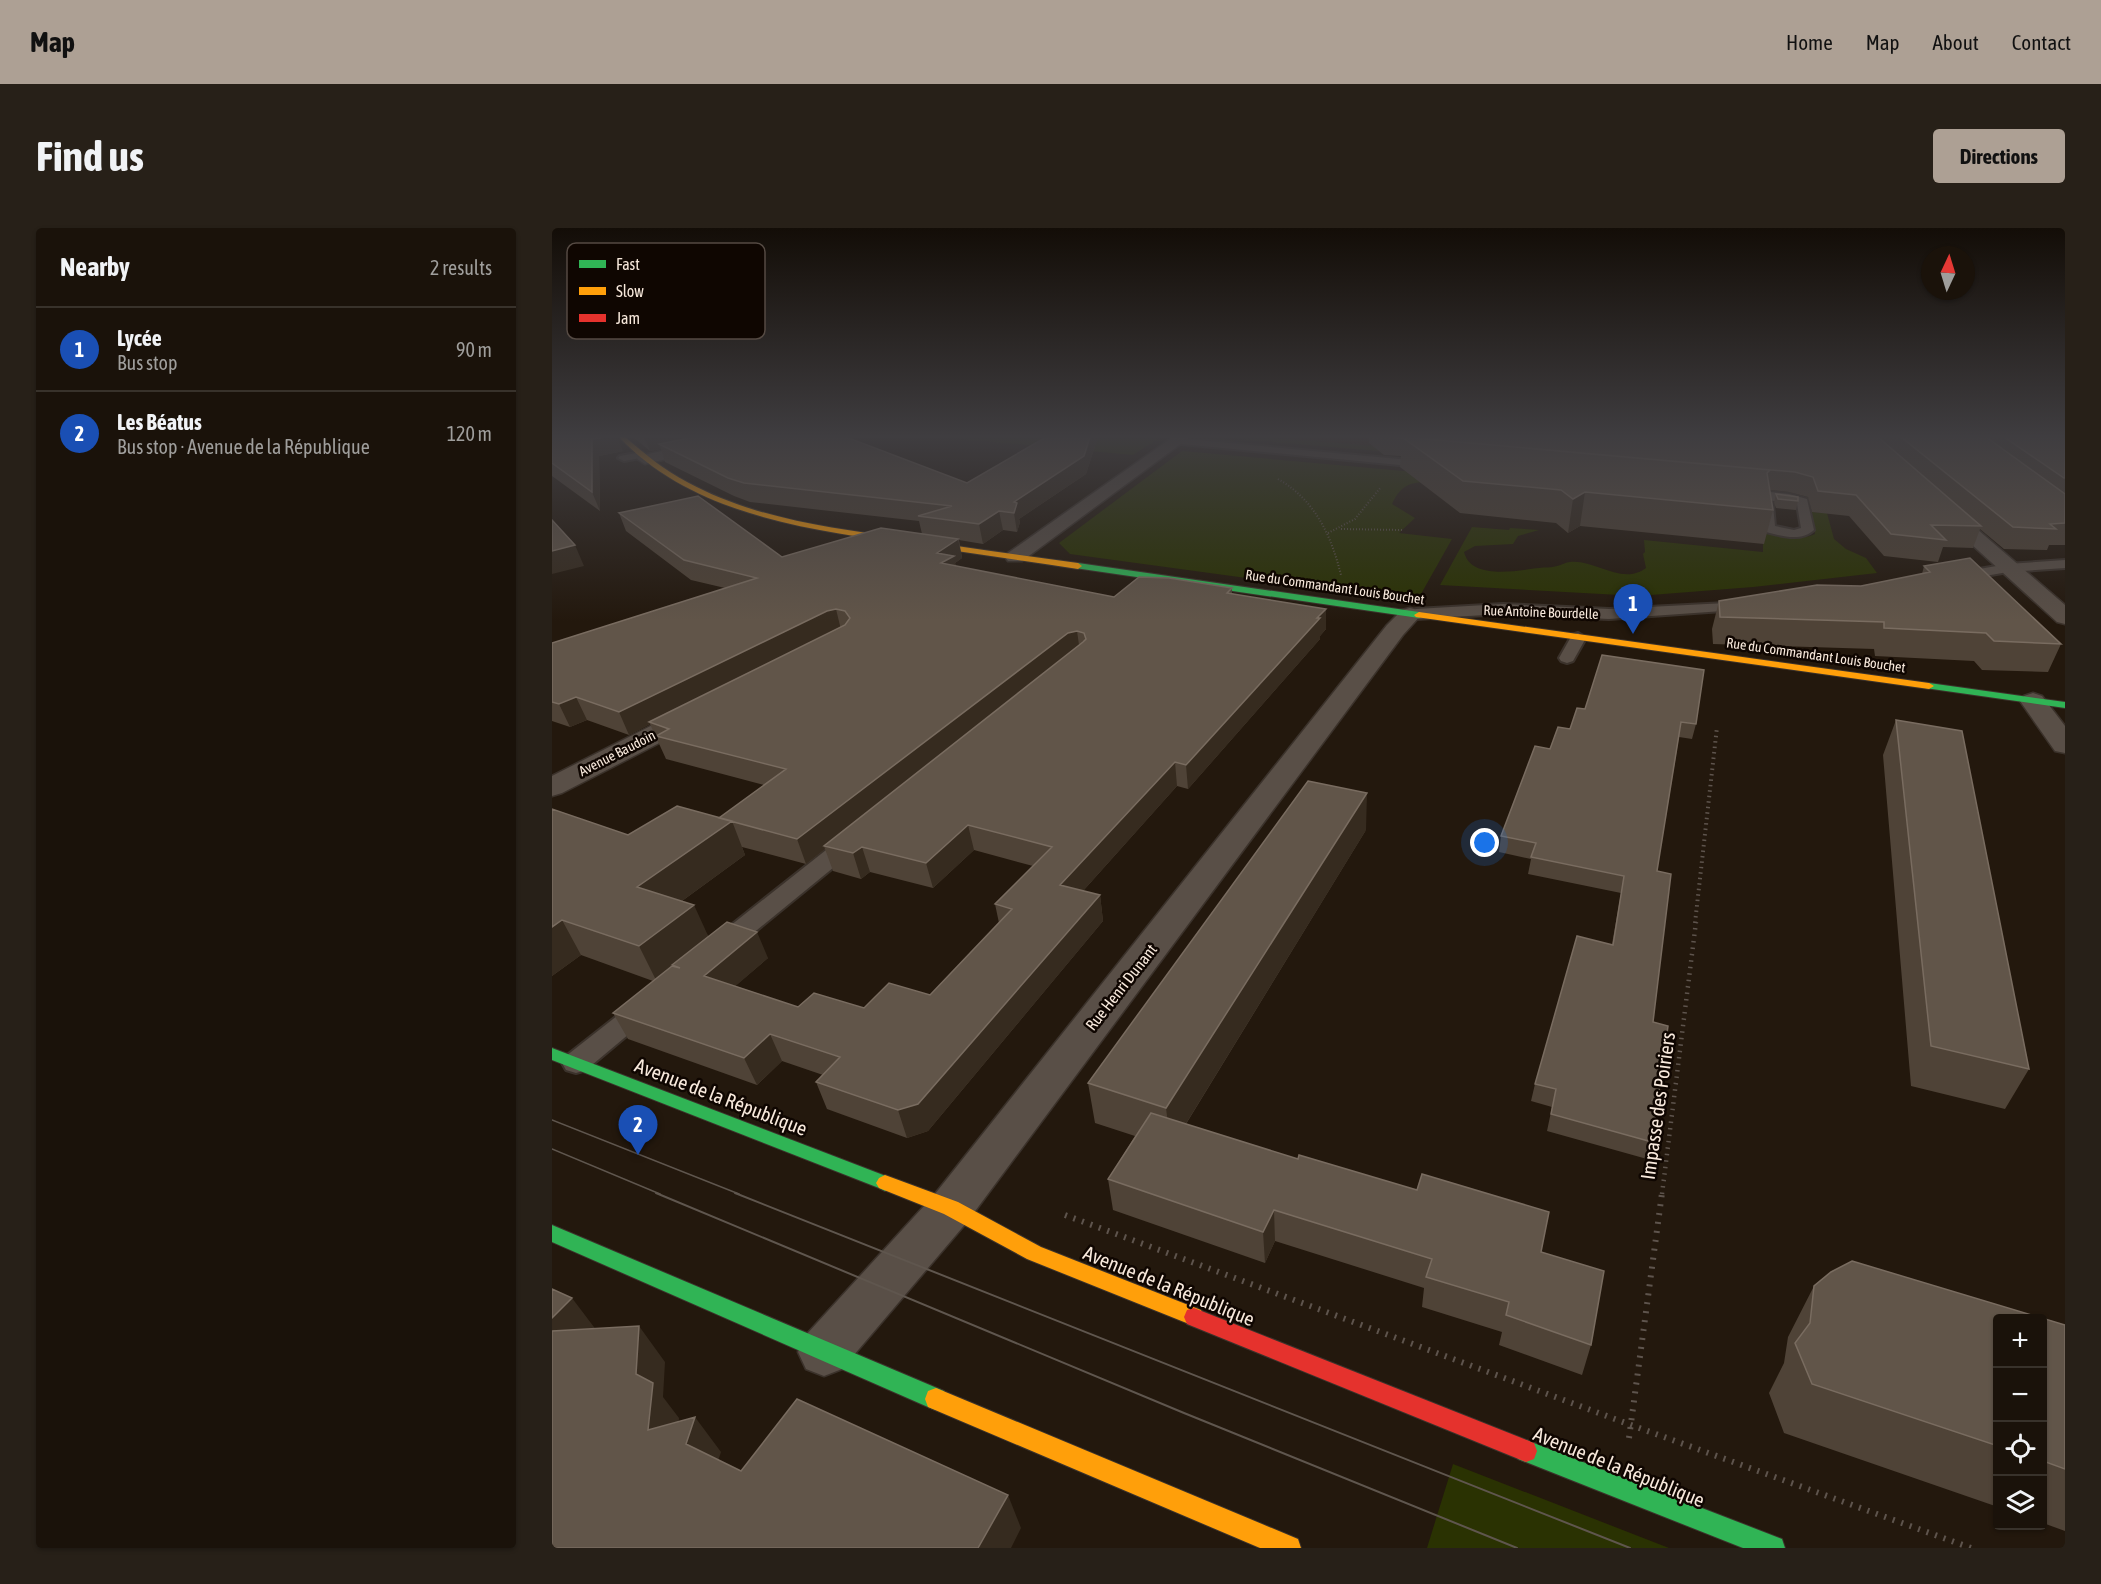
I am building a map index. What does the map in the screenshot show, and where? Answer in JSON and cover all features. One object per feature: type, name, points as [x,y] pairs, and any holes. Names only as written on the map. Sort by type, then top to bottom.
[{"type":"street","name":"Rue du Commandant Louis Bouchet","points":[[715,499],[726,504],[835,531],[1410,615],[2065,705]]},
{"type":"street","points":[[1015,557],[1096,499]]},
{"type":"street","points":[[1932,499],[2065,617]]},
{"type":"street","name":"Rue Henri Dunant","points":[[824,1352],[951,1208],[1395,630],[1410,615]]},
{"type":"street","name":"Avenue Baudoin","points":[[552,786],[720,700]]},
{"type":"street","points":[[2033,702],[2065,745]]},
{"type":"street","name":"Avenue de la République","points":[[552,1054],[951,1208],[1034,1252],[1773,1548]]},
{"type":"street","points":[[552,1233],[824,1352],[1289,1548]]},
{"type":"lane","points":[[1767,505],[1771,529],[1795,534],[1808,530],[1803,502],[1791,499]]},
{"type":"lane","points":[[1943,579],[2008,568],[2065,564]]},
{"type":"lane","name":"Rue Antoine Bourdelle","points":[[1410,615],[1503,609],[1610,614],[1767,604]]},
{"type":"lane","points":[[1567,658],[1578,638]]},
{"type":"lane","points":[[706,958],[874,824]]},
{"type":"lane","points":[[576,1062],[660,995]]},
{"type":"path","points":[[1303,499],[1327,533],[1341,573],[1342,590],[1357,607]]},
{"type":"path","points":[[1341,529],[1365,508],[1370,499]]},
{"type":"path","points":[[1327,533],[1341,529],[1402,530]]},
{"type":"path","name":"Impasse des Poiriers","points":[[1621,1489],[1683,1037],[1717,727]]},
{"type":"path","points":[[1061,1214],[1971,1548]]},
{"type":"green space","points":[[1118,499],[1395,499],[1392,504],[1415,518],[1399,533],[1452,539],[1421,594],[1328,589],[1070,554],[1059,543]]},
{"type":"green space","points":[[1812,512],[1827,513],[1834,539],[1846,549],[1866,558],[1877,573],[1753,587],[1638,596],[1440,585],[1472,527],[1539,530],[1518,536],[1513,544],[1475,546],[1464,552],[1468,561],[1476,567],[1497,572],[1579,562],[1628,574],[1637,573],[1646,568],[1643,554],[1645,552],[1644,540],[1763,552],[1763,530],[1795,538],[1815,534]]},
{"type":"green space","points":[[1453,1464],[1669,1548],[1427,1548]]},
{"type":"building","points":[[686,499],[702,499],[782,557],[881,528],[958,539],[937,553],[954,556],[941,563],[1114,597],[1139,577],[1169,578],[1232,588],[1227,593],[1326,609],[1186,765],[1175,762],[1060,885],[1100,895],[918,1104],[898,1110],[816,1082],[840,1057],[770,1034],[744,1058],[613,1013],[672,966],[680,968],[672,965],[727,922],[757,932],[704,976],[798,1007],[814,993],[864,1008],[889,983],[930,995],[1012,909],[995,904],[1052,847],[968,825],[926,863],[862,847],[853,853],[824,846],[1083,642],[1086,639],[1084,633],[1077,631],[1068,633],[797,839],[719,818],[786,769],[656,736],[669,729],[649,722],[845,625],[850,618],[845,611],[836,609],[827,611],[619,712],[576,697],[559,704],[552,702],[552,643],[757,578],[684,560],[619,513]]},
{"type":"building","points":[[885,499],[1019,499],[1014,502],[1017,503],[1014,513],[999,511],[979,524],[918,516],[952,506]]},
{"type":"building","points":[[1654,499],[1771,499],[1773,510]]},
{"type":"building","points":[[1778,499],[1798,499],[1798,501]]},
{"type":"building","points":[[1859,499],[1949,499],[1981,526],[1931,525],[1946,540],[1891,534]]},
{"type":"building","points":[[1978,499],[2065,499],[2065,523],[2050,524],[2056,529],[2013,527]]},
{"type":"building","points":[[552,520],[575,545],[552,551]]},
{"type":"building","points":[[1970,558],[2061,644],[1994,641],[1986,633],[1884,628],[1884,622],[1720,617],[1719,601],[1817,585],[1861,586],[1930,572],[1924,566]]},
{"type":"building","points":[[1602,655],[1704,670],[1696,724],[1681,722],[1657,871],[1671,874],[1653,1022],[1668,1026],[1652,1142],[1551,1114],[1556,1089],[1535,1084],[1577,936],[1613,945],[1624,876],[1531,857],[1536,843],[1501,836],[1535,746],[1550,749],[1558,727],[1570,729],[1577,708],[1585,709]]},
{"type":"building","points":[[1896,720],[1962,731],[2029,1069],[1931,1046]]},
{"type":"building","points":[[1308,781],[1367,793],[1166,1108],[1088,1083]]},
{"type":"building","points":[[677,806],[732,821],[637,887],[694,905],[639,946],[562,920],[552,927],[552,809],[628,835]]},
{"type":"building","points":[[1151,1113],[1298,1159],[1299,1155],[1417,1190],[1422,1174],[1549,1212],[1541,1252],[1604,1271],[1591,1345],[1506,1315],[1509,1302],[1426,1277],[1432,1259],[1274,1210],[1263,1232],[1108,1179]]},
{"type":"building","points":[[1852,1261],[2029,1314],[1993,1314],[1993,1444],[1812,1384],[1795,1343],[1810,1323],[1814,1286],[1831,1272]]},
{"type":"building","points":[[552,1289],[572,1298],[552,1318]]},
{"type":"building","points":[[2047,1319],[2065,1325],[2065,1469],[2047,1462]]},
{"type":"building","points":[[639,1326],[636,1374],[653,1383],[648,1430],[695,1417],[686,1444],[741,1471],[797,1399],[1008,1495],[978,1548],[552,1548],[552,1331]]},
{"type":"tram line","points":[[552,1120],[739,1194]]},
{"type":"tram line","points":[[552,1149],[660,1194]]},
{"type":"tram line","points":[[656,1193],[1184,1413],[1517,1548]]},
{"type":"tram line","points":[[735,1193],[1630,1548]]},
{"type":"traffic: fast","points":[[1078,566],[1419,615]]},
{"type":"traffic: fast","points":[[1929,686],[2065,705]]},
{"type":"traffic: fast","points":[[552,1054],[885,1183]]},
{"type":"traffic: fast","points":[[552,1233],[936,1399]]},
{"type":"traffic: fast","points":[[1526,1451],[1773,1548]]},
{"type":"traffic: slow","points":[[717,499],[757,513],[834,530],[1078,566]]},
{"type":"traffic: slow","points":[[1419,615],[1929,686]]},
{"type":"traffic: slow","points":[[885,1183],[951,1208],[1034,1253],[1194,1317]]},
{"type":"traffic: slow","points":[[936,1399],[1289,1548]]},
{"type":"traffic: jam","points":[[1194,1317],[1526,1451]]},
{"type":"place","name":"Lycée","points":[[1633,634]]},
{"type":"place","name":"Les Béatus","points":[[638,1155]]}]
